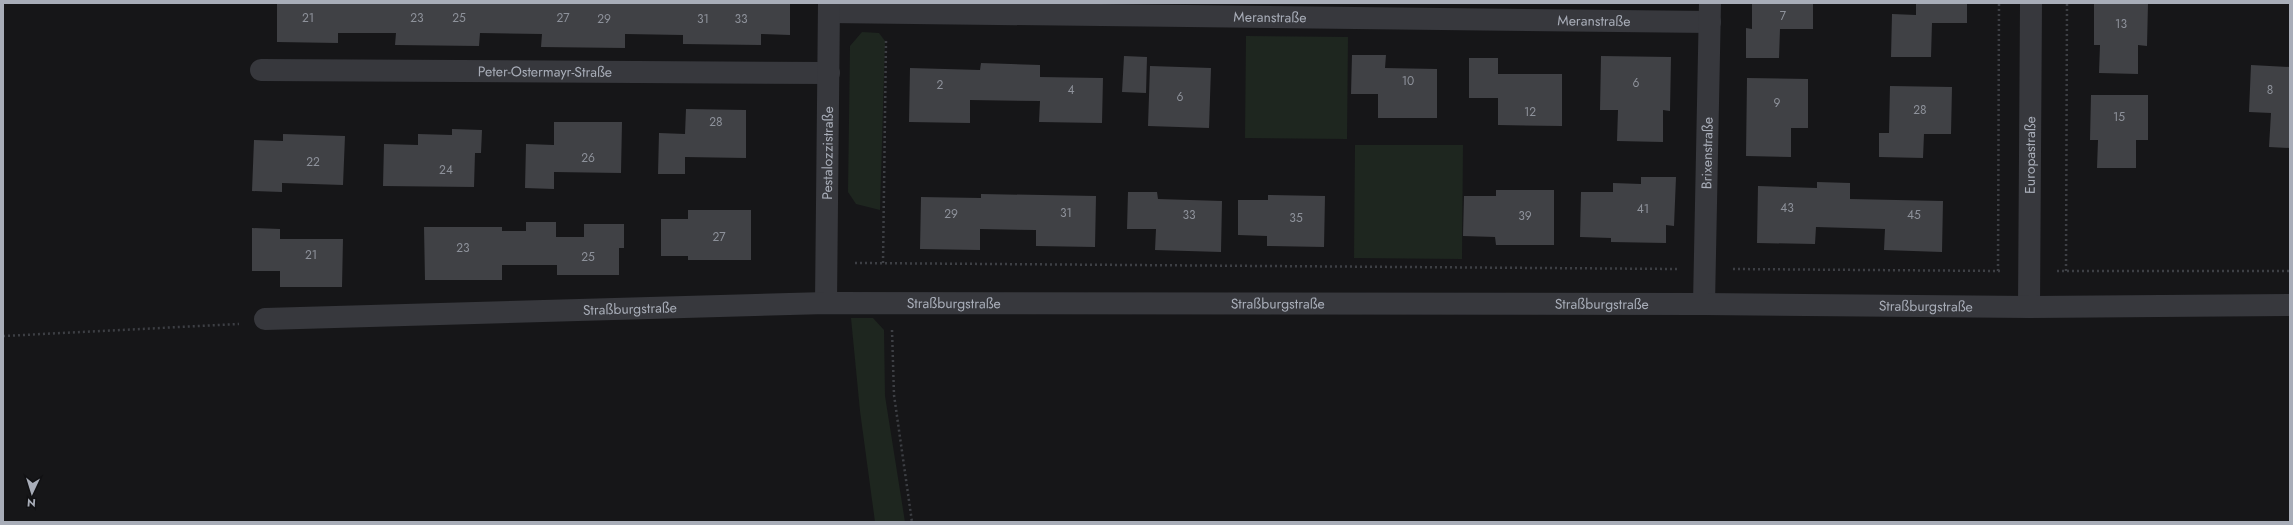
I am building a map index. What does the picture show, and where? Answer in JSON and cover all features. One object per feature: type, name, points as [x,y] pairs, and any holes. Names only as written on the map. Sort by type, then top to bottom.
[{"type":"street","name":"Europastraße","points":[[2029,306],[2031,3]]},
{"type":"street","name":"Meranstraße","points":[[829,8],[887,12],[1710,12]]},
{"type":"street","name":"Pestalozzistraße","points":[[826,303],[829,8]]},
{"type":"street","name":"Brixenstraße","points":[[1704,304],[1710,12]]},
{"type":"street","name":"Peter-Ostermayr-Straße","points":[[261,70],[829,73]]},
{"type":"street","name":"Straßburgstraße","points":[[265,319],[826,303],[2029,306],[2290,305]]},
{"type":"path","points":[[1998,271],[1999,3]]},
{"type":"path","points":[[2066,271],[2067,3]]},
{"type":"path","points":[[883,263],[887,12]]},
{"type":"path","points":[[826,262],[1998,271],[2290,271]]},
{"type":"path","points":[[891,303],[894,395],[912,522]]},
{"type":"path","points":[[3,336],[240,324],[265,319]]},
{"type":"shaded area","points":[[862,32],[879,33],[885,41],[880,210],[856,204],[848,192],[850,46]]},
{"type":"shaded area","points":[[1246,36],[1348,37],[1347,139],[1245,138]]},
{"type":"shaded area","points":[[1355,145],[1463,145],[1462,259],[1354,258]]},
{"type":"shaded area","points":[[851,318],[873,318],[884,330],[885,396],[905,522],[875,522],[860,411]]},
{"type":"building","points":[[277,3],[790,3],[790,35],[761,34],[761,45],[683,44],[683,35],[625,34],[625,48],[541,47],[542,34],[480,33],[479,46],[395,45],[396,33],[338,33],[338,43],[277,42]]},
{"type":"building","points":[[1752,3],[1813,3],[1813,29],[1780,29],[1779,58],[1746,58],[1746,28],[1752,29]]},
{"type":"building","points":[[1916,3],[1967,3],[1967,23],[1932,23],[1931,57],[1891,57],[1892,14],[1916,15]]},
{"type":"building","points":[[2094,3],[2148,3],[2147,46],[2138,45],[2138,74],[2099,73],[2100,45],[2094,45]]},
{"type":"building","points":[[1352,55],[1386,55],[1385,68],[1437,69],[1437,118],[1378,118],[1378,94],[1351,94]]},
{"type":"building","points":[[1124,56],[1147,57],[1146,93],[1122,92]]},
{"type":"building","points":[[1601,56],[1671,57],[1670,111],[1663,110],[1663,142],[1617,141],[1618,110],[1600,110]]},
{"type":"building","points":[[1469,58],[1498,58],[1498,74],[1562,74],[1562,126],[1498,125],[1498,98],[1469,98]]},
{"type":"building","points":[[981,63],[1040,65],[1040,77],[1103,78],[1102,123],[1039,122],[1040,101],[970,100],[970,123],[909,122],[910,68],[980,70]]},
{"type":"building","points":[[2251,65],[2290,67],[2290,148],[2269,147],[2271,113],[2249,112]]},
{"type":"building","points":[[1150,66],[1211,68],[1209,128],[1148,126]]},
{"type":"building","points":[[1747,78],[1808,79],[1808,128],[1791,128],[1791,157],[1746,156]]},
{"type":"building","points":[[1890,86],[1952,87],[1951,134],[1924,134],[1923,158],[1879,157],[1879,133],[1889,133]]},
{"type":"building","points":[[2091,95],[2148,95],[2148,140],[2136,140],[2136,168],[2097,168],[2098,140],[2090,140]]},
{"type":"building","points":[[686,109],[746,110],[746,158],[685,157],[685,174],[658,174],[659,133],[685,134]]},
{"type":"building","points":[[554,122],[622,122],[621,173],[554,172],[554,189],[525,188],[526,144],[554,145]]},
{"type":"building","points":[[452,129],[482,130],[481,153],[475,153],[474,187],[383,186],[384,144],[418,145],[418,134],[452,135]]},
{"type":"building","points":[[283,134],[345,136],[343,185],[282,183],[282,192],[252,191],[254,140],[283,141]]},
{"type":"building","points":[[1641,177],[1676,177],[1674,226],[1666,225],[1666,243],[1611,242],[1611,238],[1580,237],[1581,192],[1613,192],[1613,183],[1641,184]]},
{"type":"building","points":[[1817,182],[1850,183],[1850,199],[1943,201],[1942,252],[1884,250],[1885,229],[1816,227],[1815,244],[1757,243],[1758,186],[1817,188]]},
{"type":"building","points":[[1496,190],[1554,190],[1554,245],[1496,245],[1495,237],[1463,236],[1464,196],[1496,196]]},
{"type":"building","points":[[1128,192],[1157,192],[1158,199],[1222,201],[1221,252],[1155,250],[1156,229],[1127,229]]},
{"type":"building","points":[[981,194],[1096,196],[1095,247],[1036,246],[1036,230],[980,229],[980,250],[920,249],[921,197],[981,198]]},
{"type":"building","points":[[1268,195],[1325,196],[1324,247],[1267,246],[1267,236],[1238,235],[1238,200],[1268,200]]},
{"type":"building","points":[[688,210],[751,210],[751,260],[688,260],[688,256],[661,256],[661,219],[688,219]]},
{"type":"building","points":[[526,222],[556,222],[556,237],[584,237],[584,224],[624,224],[624,248],[619,248],[619,275],[557,275],[557,265],[502,265],[502,280],[425,280],[424,227],[502,227],[502,231],[526,231]]},
{"type":"building","points":[[252,228],[280,229],[280,239],[343,239],[342,287],[280,287],[280,271],[252,271]]}]
